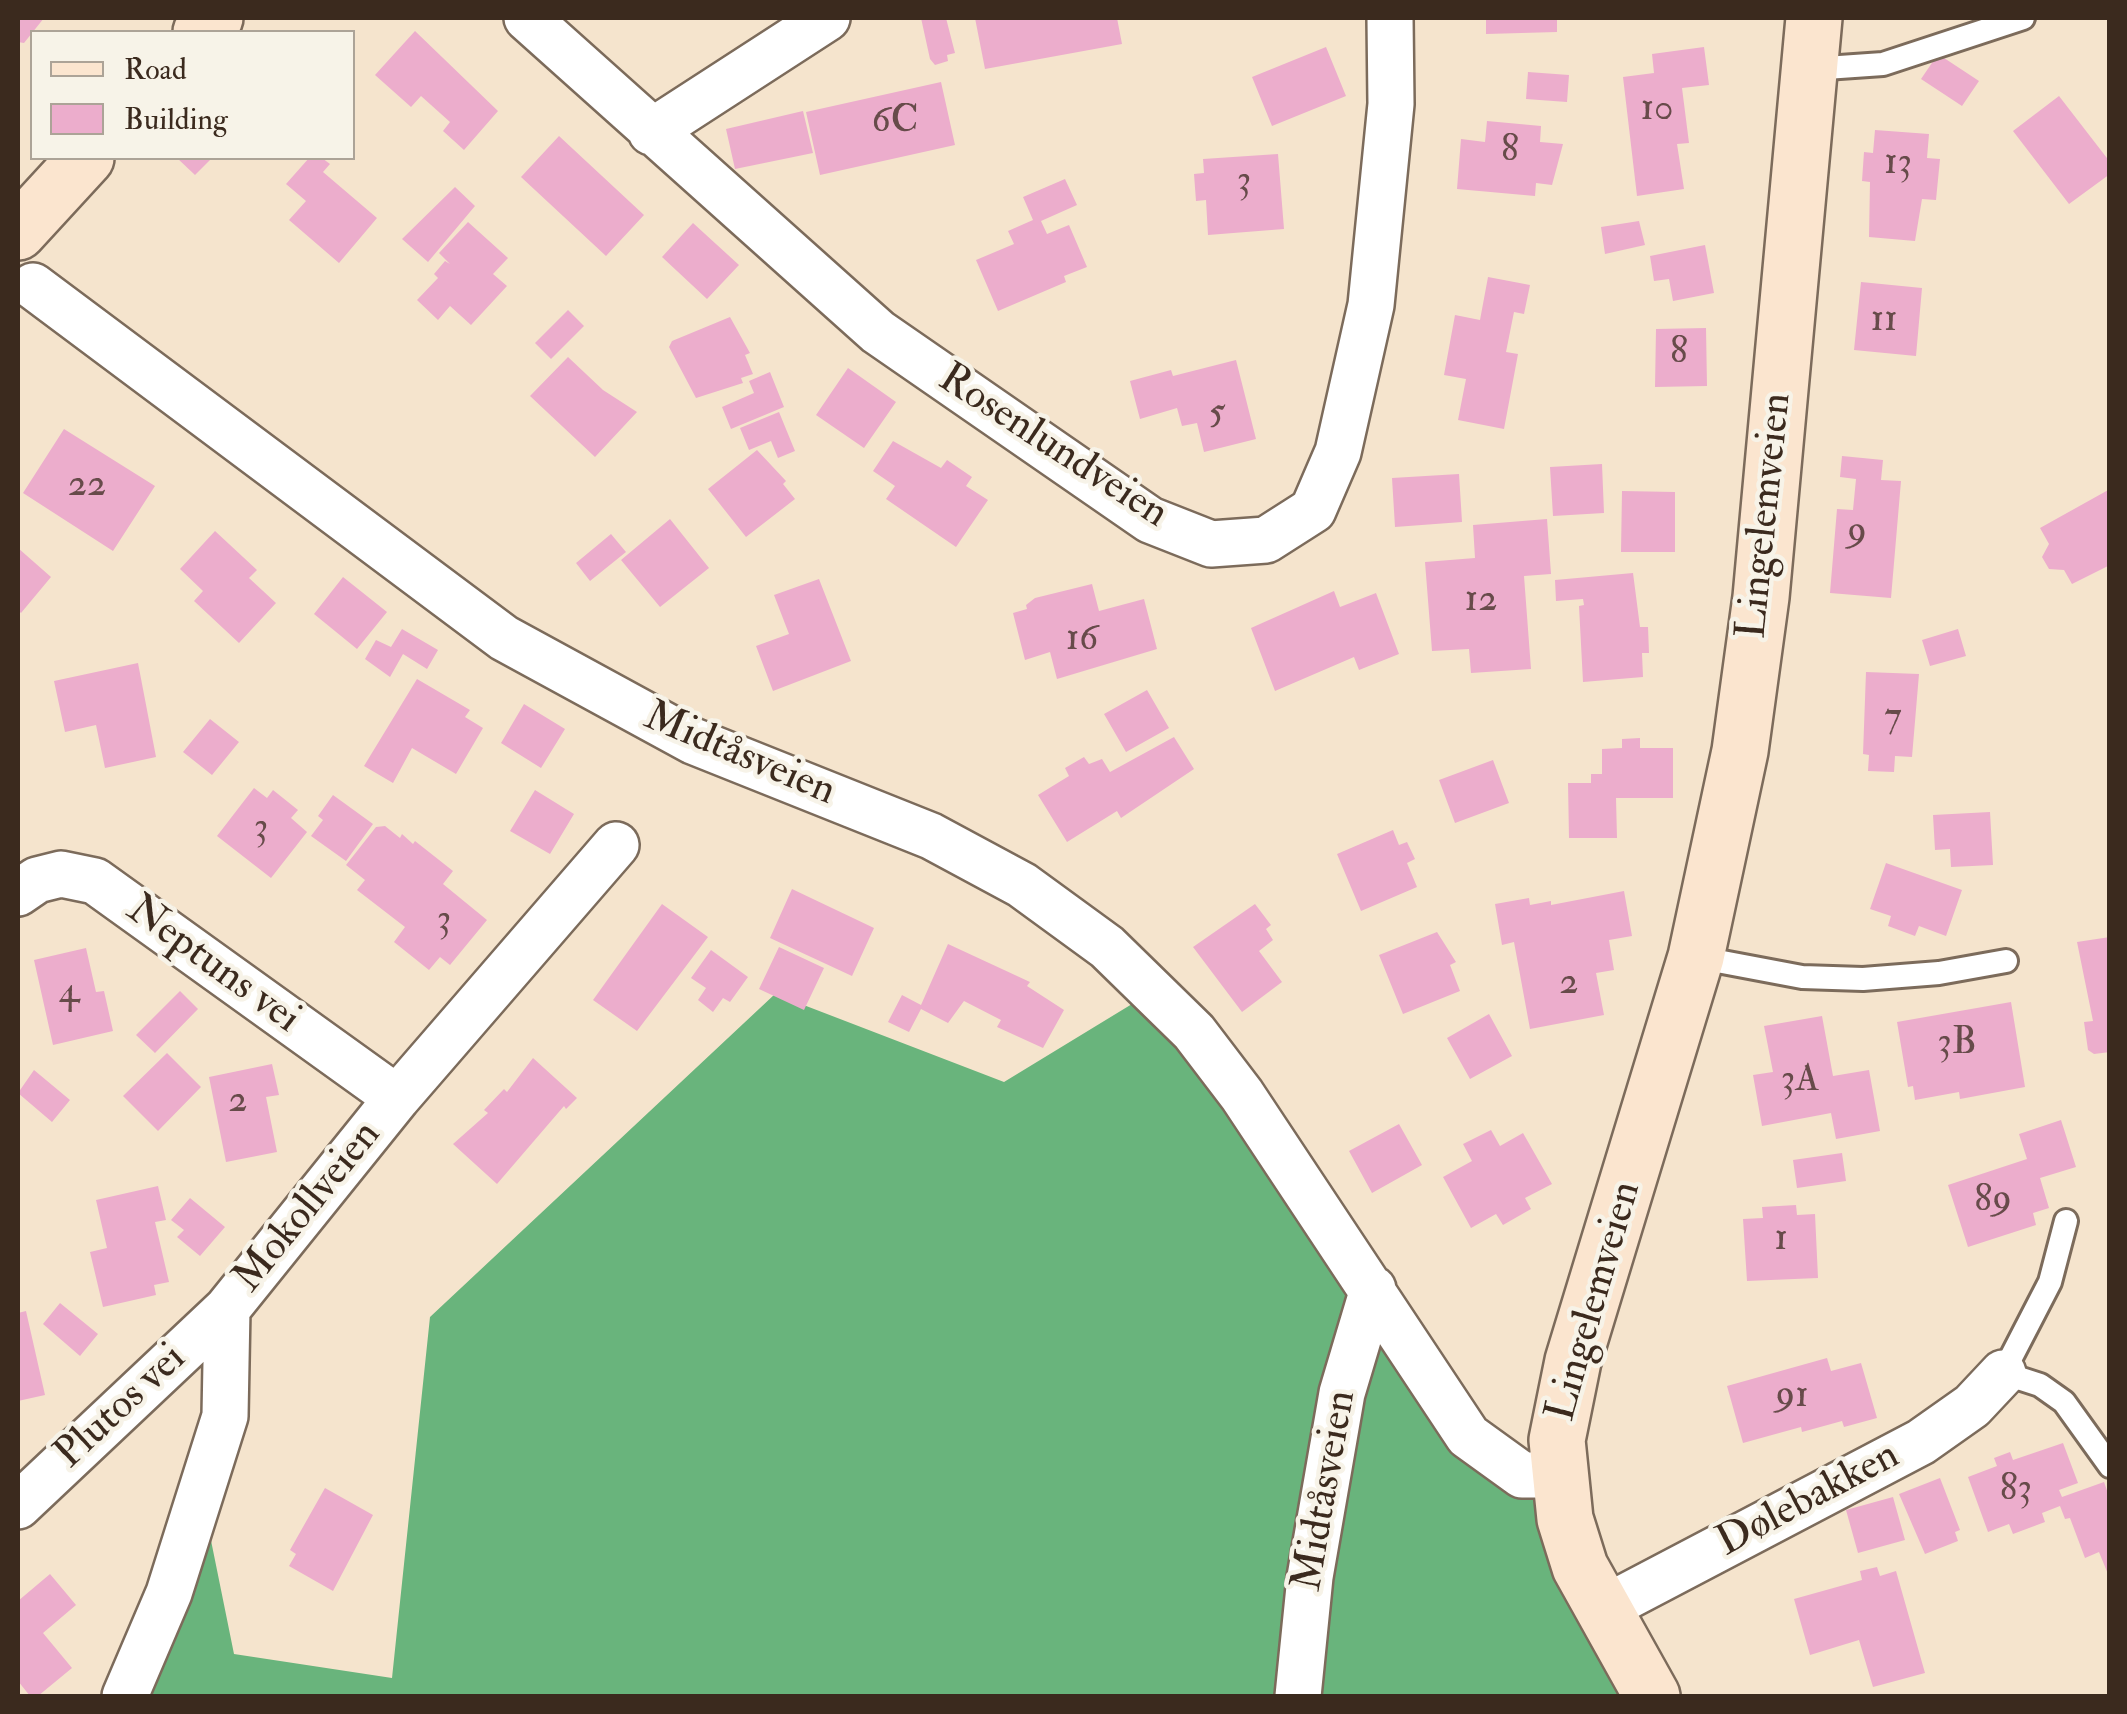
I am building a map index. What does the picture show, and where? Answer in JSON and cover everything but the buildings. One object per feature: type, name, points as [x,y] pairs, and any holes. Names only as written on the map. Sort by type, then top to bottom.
[{"type":"main road","name":"Lingelemveien","points":[[1558,1475],[1557,1440],[1572,1361],[1696,958],[1740,751],[1756,636],[1812,44]]},
{"type":"main road","points":[[18,232],[84,160]]},
{"type":"main road","points":[[1558,1475],[1575,1551],[1601,1610],[1652,1696]]},
{"type":"street","name":"Rosenlundveien","points":[[526,18],[878,332],[1150,520],[1211,544],[1266,540],[1313,510],[1338,452],[1371,304],[1391,104],[1390,18]]},
{"type":"street","points":[[651,132],[827,18]]},
{"type":"street","name":"Midtåsveien","points":[[34,286],[504,638],[693,741],[930,836],[1022,886],[1092,937],[1155,990],[1194,1032],[1372,1289],[1468,1436],[1522,1474],[1558,1475]]},
{"type":"street","name":"Mokollveien","points":[[125,1696],[169,1593],[225,1416],[227,1309],[397,1098],[616,845]]},
{"type":"street","name":"Neptuns vei","points":[[18,893],[37,880],[61,874],[95,881],[397,1098]]},
{"type":"street","name":"Midtåsveien","points":[[1298,1696],[1310,1577],[1342,1393],[1372,1289]]},
{"type":"street","name":"Plutos vei","points":[[18,1506],[227,1309]]},
{"type":"street","name":"Dølebakken","points":[[1601,1610],[1921,1442],[1972,1406],[2003,1373]]},
{"type":"lane","name":"Lingelemveien","points":[[1812,44],[1883,64],[2023,18]]},
{"type":"lane","points":[[1696,958],[1802,978],[1863,979],[1939,974],[2006,961]]},
{"type":"lane","points":[[2066,1221],[2050,1282],[2003,1373],[2040,1385],[2064,1402],[2110,1466]]},
{"type":"green space","points":[[1155,990],[1468,1435],[1558,1475],[1652,1696],[119,1696],[202,1496],[234,1654],[392,1678],[430,1317],[775,994],[1004,1082]]}]
